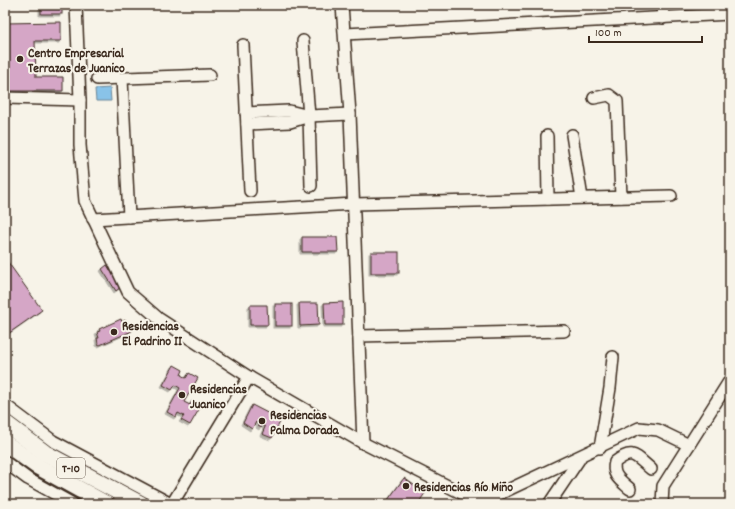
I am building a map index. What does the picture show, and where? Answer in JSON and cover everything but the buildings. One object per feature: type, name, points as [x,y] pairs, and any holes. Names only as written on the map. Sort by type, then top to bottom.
[{"type":"highway","name":"T-10","points":[[5,423],[45,453],[141,504]]},
{"type":"highway","name":"T-10","points":[[5,443],[33,472],[106,504]]},
{"type":"street","points":[[76,5],[80,100],[80,145],[86,201],[128,292],[158,318],[249,377],[364,442],[479,502],[602,447],[639,428],[658,430],[689,445]]},
{"type":"street","points":[[342,5],[350,114],[364,442]]},
{"type":"street","points":[[662,5],[663,18]]},
{"type":"street","points":[[345,34],[730,14]]},
{"type":"street","points":[[303,41],[309,116],[311,186]]},
{"type":"street","points":[[243,45],[250,191]]},
{"type":"street","points":[[97,79],[210,75]]},
{"type":"street","points":[[122,79],[129,217]]},
{"type":"street","points":[[594,98],[609,95],[617,101],[621,197]]},
{"type":"street","points":[[5,98],[80,100]]},
{"type":"street","points":[[246,113],[290,111],[309,116]]},
{"type":"street","points":[[247,124],[290,122],[309,116],[350,114]]},
{"type":"street","points":[[572,135],[582,198]]},
{"type":"street","points":[[547,136],[548,199]]},
{"type":"street","points":[[93,219],[354,204],[671,196]]},
{"type":"street","points":[[359,336],[564,331]]},
{"type":"street","points":[[602,447],[613,357]]},
{"type":"street","points":[[5,404],[54,441],[171,504],[249,377]]},
{"type":"street","points":[[662,504],[663,486],[730,380]]},
{"type":"street","points":[[602,447],[620,458]]},
{"type":"street","points":[[630,489],[617,478],[614,472],[615,462],[626,455],[633,455],[651,469]]},
{"type":"street","points":[[554,502],[580,457]]},
{"type":"street","points":[[5,462],[33,472],[73,504]]},
{"type":"water","points":[[110,88],[111,101],[96,101],[95,89]]},
{"type":"place","name":"Centro Empresarial Terrazas de Juanico","points":[[20,59]]},
{"type":"place","name":"Residencias El Padrino II","points":[[114,332]]},
{"type":"place","name":"Residencias Juanico","points":[[182,395]]},
{"type":"place","name":"Residencias Palma Dorada","points":[[262,421]]},
{"type":"place","name":"Residencias Río Miño","points":[[406,486]]}]
